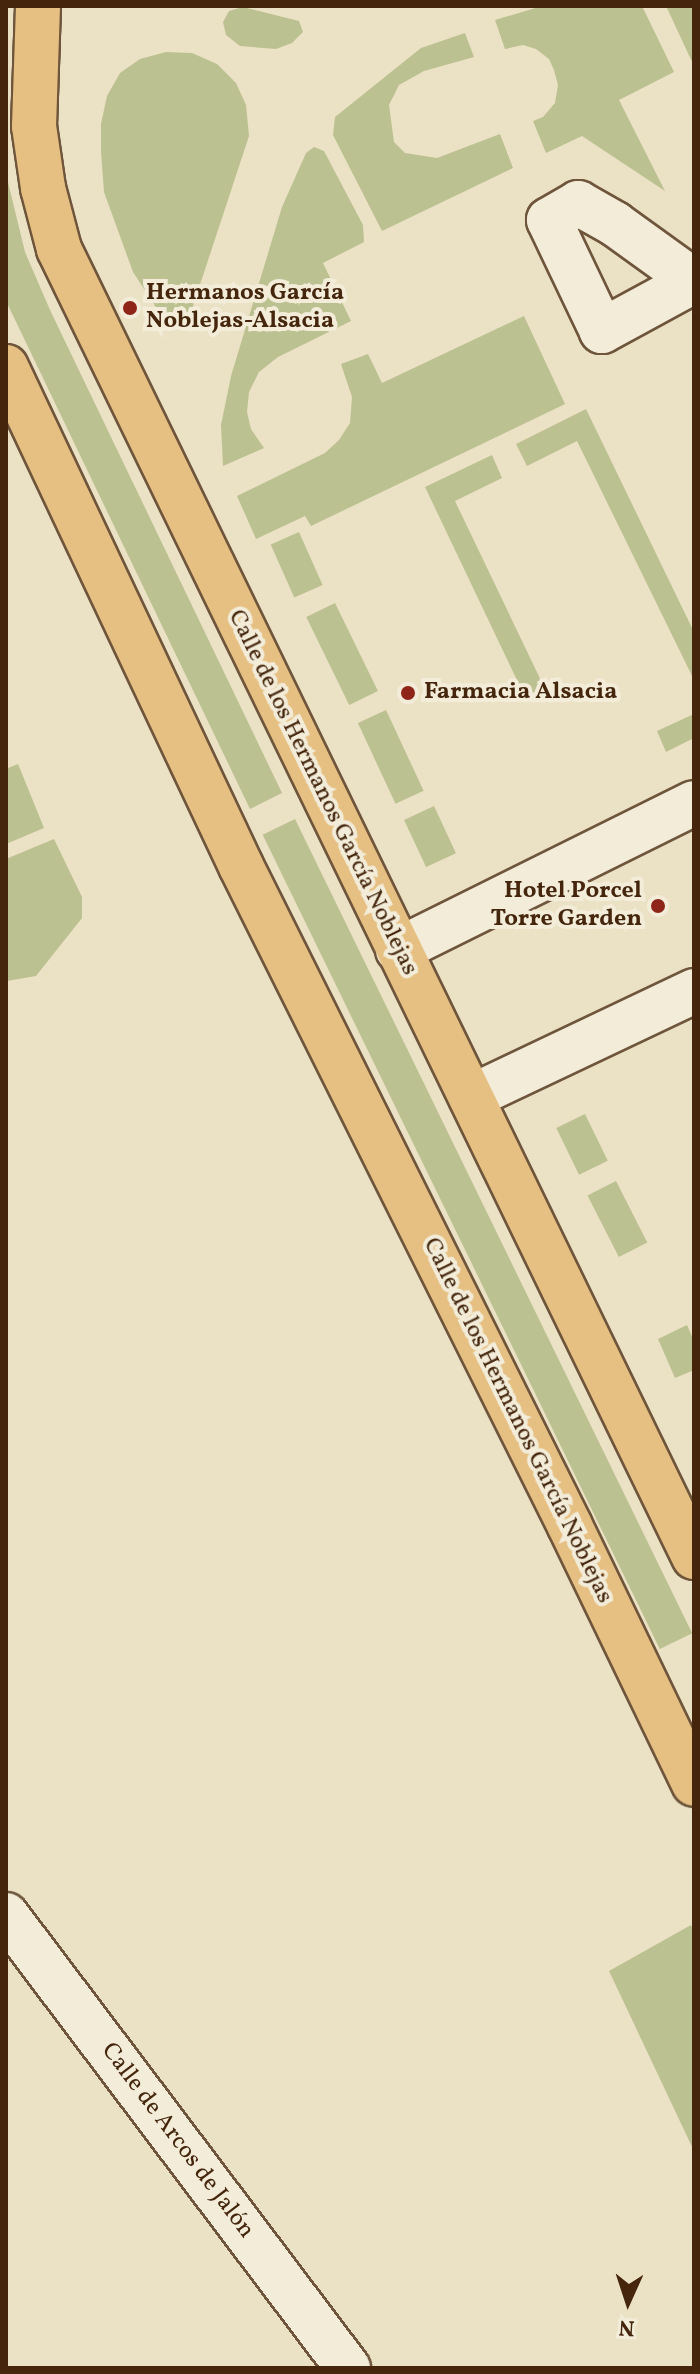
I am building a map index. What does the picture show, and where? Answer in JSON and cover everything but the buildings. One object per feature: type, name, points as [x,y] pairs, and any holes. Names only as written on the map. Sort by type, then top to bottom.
[{"type":"main road","points":[[6,30],[36,6]]},
{"type":"main road","name":"Calle de los Hermanos García Noblejas","points":[[36,6],[34,126],[43,188],[59,249],[694,1557]]},
{"type":"main road","name":"Calle de los Hermanos García Noblejas","points":[[6,367],[241,866],[570,1526],[694,1784]]},
{"type":"street","points":[[398,950],[694,803]]},
{"type":"street","points":[[471,1097],[694,991]]},
{"type":"street","name":"Calle de Arcos de Jalón","points":[[6,1915],[348,2368]]},
{"type":"green space","points":[[542,6],[642,6],[674,72],[619,100],[665,191],[582,136],[546,153],[533,121],[543,117],[555,103],[558,85],[554,70],[549,59],[536,49],[523,45],[505,49],[495,20]]},
{"type":"green space","points":[[666,6],[694,6],[694,66]]},
{"type":"green space","points":[[243,7],[299,21],[303,32],[292,43],[276,49],[240,46],[226,35],[223,22],[229,11]]},
{"type":"green space","points":[[465,33],[474,57],[424,71],[399,85],[389,105],[394,142],[405,153],[437,158],[500,134],[513,168],[382,231],[333,135],[335,117],[421,48]]},
{"type":"green space","points":[[166,52],[192,53],[217,64],[236,83],[246,105],[249,136],[190,315],[176,323],[163,318],[133,272],[104,192],[101,152],[101,124],[107,96],[120,73],[140,59]]},
{"type":"green space","points":[[314,147],[324,151],[363,225],[364,242],[323,263],[351,321],[278,357],[259,372],[249,392],[247,412],[251,429],[264,448],[223,466],[221,425],[231,376],[282,207],[306,153]]},
{"type":"green space","points":[[6,174],[25,252],[50,310],[282,793],[250,809],[6,301]]},
{"type":"green space","points":[[524,316],[565,404],[311,526],[305,516],[256,539],[237,496],[325,453],[339,440],[350,423],[352,397],[341,364],[368,354],[382,383]]},
{"type":"green space","points":[[586,409],[694,632],[694,680],[577,441],[527,466],[516,444]]},
{"type":"green space","points":[[492,455],[502,478],[455,501],[546,691],[526,699],[425,487]]},
{"type":"green space","points":[[299,532],[323,585],[294,598],[271,545]]},
{"type":"green space","points":[[335,603],[378,691],[349,705],[306,617]]},
{"type":"green space","points":[[386,710],[424,791],[396,804],[358,723]]},
{"type":"green space","points":[[694,714],[694,738],[666,752],[657,731]]},
{"type":"green space","points":[[18,764],[44,828],[6,844],[6,769]]},
{"type":"green space","points":[[434,806],[456,853],[426,867],[404,820]]},
{"type":"green space","points":[[295,819],[692,1633],[660,1649],[263,835]]},
{"type":"green space","points":[[54,839],[82,897],[82,918],[36,976],[7,981],[6,859]]},
{"type":"green space","points":[[585,1114],[608,1161],[579,1175],[556,1128]]},
{"type":"green space","points":[[616,1181],[647,1242],[619,1257],[587,1196]]},
{"type":"green space","points":[[687,1325],[694,1341],[694,1370],[675,1378],[658,1339]]},
{"type":"green space","points":[[691,1925],[694,1932],[694,2151],[609,1971]]},
{"type":"place","name":"Hermanos García Noblejas-Alsacia","points":[[130,308]]},
{"type":"place","name":"Farmacia Alsacia","points":[[408,693]]},
{"type":"place","name":"Hotel Porcel Torre Garden","points":[[658,906]]}]
